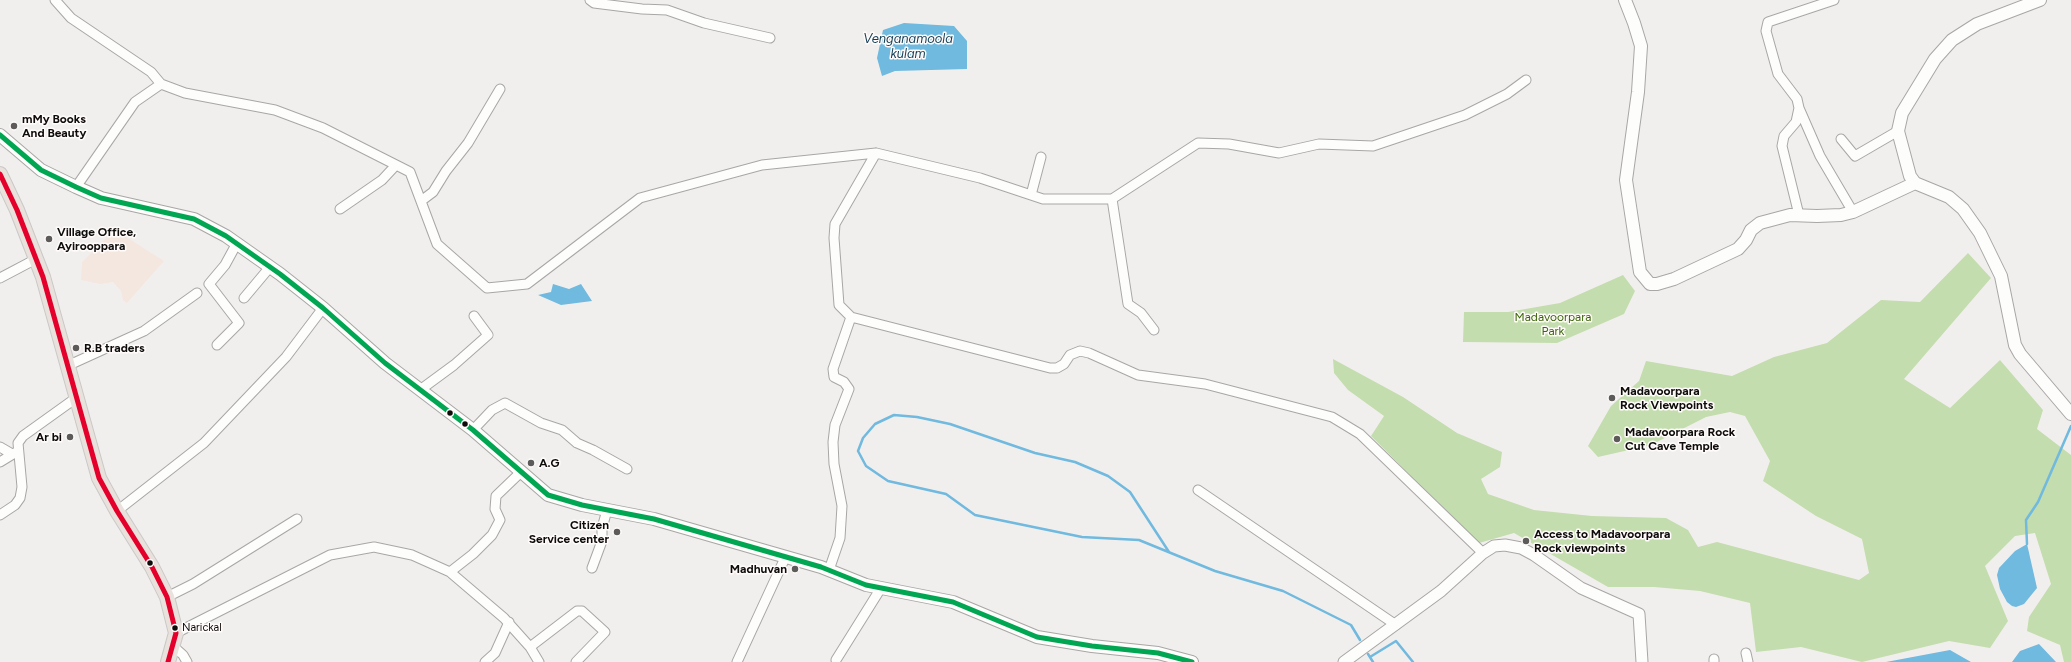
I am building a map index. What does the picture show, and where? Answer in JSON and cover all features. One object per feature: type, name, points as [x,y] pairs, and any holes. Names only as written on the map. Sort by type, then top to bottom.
[{"type":"main road","points":[[1625,0],[1641,46],[1638,92],[1626,180],[1640,272],[1644,279],[1650,284],[1657,284],[1674,279],[1738,248],[1746,240],[1751,230],[1760,223],[1777,217],[1799,215],[1829,216],[1853,212],[1915,183]]},
{"type":"main road","points":[[2038,0],[1977,24],[1952,40],[1935,59],[1902,113],[1898,131],[1910,176],[1915,183],[1949,197],[1963,209],[1980,233],[2001,276],[2015,345],[2020,354],[2071,414]]},
{"type":"main road","points":[[0,135],[42,170],[76,188],[101,198],[194,219],[236,243],[270,266],[323,308],[385,362],[473,430],[548,494],[582,505],[654,519],[829,570],[866,585],[953,602],[1037,637],[1092,646],[1158,653],[1192,662]]},
{"type":"main road","points":[[0,174],[17,210],[43,277],[99,478],[117,511],[152,567],[167,597],[174,639],[168,662]]},
{"type":"street","points":[[56,0],[71,18],[151,72],[161,84],[185,93],[275,110],[322,128],[410,172],[437,244],[487,288],[527,284],[640,198],[762,165],[876,153],[980,178],[1043,199],[1112,199],[1198,143],[1229,144],[1280,153],[1320,144],[1373,146],[1465,115],[1507,94],[1526,80]]},
{"type":"street","points":[[590,0],[594,3],[642,9],[667,10],[704,24],[770,38]]},
{"type":"street","points":[[1834,0],[1768,22],[1766,31],[1778,74],[1797,99],[1799,108],[1820,156],[1853,212]]},
{"type":"street","points":[[76,188],[135,102],[161,84]]},
{"type":"street","points":[[421,201],[433,192],[446,171],[468,143],[500,88]]},
{"type":"street","points":[[1799,108],[1796,122],[1784,136],[1782,146],[1799,215]]},
{"type":"street","points":[[1841,139],[1855,156],[1898,131]]},
{"type":"street","points":[[876,153],[835,224],[834,238],[839,305],[851,317],[1050,368],[1057,368],[1064,364],[1070,355],[1080,351],[1089,353],[1138,375],[1205,384],[1332,417],[1360,434],[1483,553]]},
{"type":"street","points":[[1031,195],[1041,157]]},
{"type":"street","points":[[340,209],[382,180],[396,165]]},
{"type":"street","points":[[1112,199],[1128,304],[1141,313],[1154,330]]},
{"type":"street","points":[[217,345],[239,323],[209,284],[225,265],[236,243]]},
{"type":"street","points":[[0,278],[36,259]]},
{"type":"street","points":[[244,298],[270,266]]},
{"type":"street","points":[[68,366],[144,331],[197,293]]},
{"type":"street","points":[[117,511],[204,443],[286,357],[323,308]]},
{"type":"street","points":[[420,390],[454,365],[488,335],[474,316]]},
{"type":"street","points":[[829,570],[840,538],[842,506],[834,464],[833,442],[835,425],[842,403],[849,389],[844,382],[834,377],[833,370],[851,317]]},
{"type":"street","points":[[0,515],[15,505],[20,498],[22,487],[15,452],[23,436],[76,398]]},
{"type":"street","points":[[473,430],[492,410],[505,403],[541,423],[562,430],[577,443],[627,469]]},
{"type":"street","points":[[0,447],[15,452]]},
{"type":"street","points":[[0,462],[15,452]]},
{"type":"street","points":[[450,572],[473,554],[492,535],[500,520],[495,509],[496,496],[521,472]]},
{"type":"street","points":[[1198,490],[1396,625]]},
{"type":"street","points":[[592,568],[602,541],[602,528],[607,510]]},
{"type":"street","points":[[167,597],[193,584],[297,519]]},
{"type":"street","points":[[1344,662],[1440,591],[1483,553],[1494,546],[1505,545],[1521,548],[1534,555],[1581,588],[1639,614],[1642,662]]},
{"type":"street","points":[[187,662],[174,639],[330,555],[374,547],[412,555],[450,572],[509,622],[530,646],[539,662]]},
{"type":"street","points":[[737,662],[785,558]]},
{"type":"street","points":[[836,660],[881,588]]},
{"type":"street","points":[[530,646],[578,611],[582,610],[605,632],[576,662]]},
{"type":"street","points":[[486,662],[495,653],[509,622]]},
{"type":"shaded area","points":[[117,231],[164,261],[127,303],[123,300],[121,291],[113,282],[100,284],[81,280],[82,262],[108,236]]},
{"type":"green space","points":[[1968,253],[1991,278],[1904,379],[1950,408],[2000,360],[2043,410],[2037,429],[2071,455],[2071,662],[2064,662],[2060,645],[2027,631],[2029,617],[2051,584],[2035,533],[2015,536],[1985,566],[2008,621],[1990,648],[1949,641],[1862,662],[1801,647],[1756,652],[1750,603],[1700,591],[1654,587],[1608,587],[1514,533],[1479,543],[1371,436],[1384,416],[1348,390],[1334,373],[1333,359],[1403,397],[1457,433],[1502,452],[1500,467],[1481,479],[1488,494],[1534,510],[1592,516],[1666,518],[1688,530],[1698,547],[1717,542],[1859,580],[1869,573],[1862,539],[1816,516],[1763,481],[1770,461],[1745,416],[1730,412],[1706,417],[1651,445],[1598,457],[1588,446],[1611,406],[1639,381],[1646,361],[1732,376],[1774,357],[1827,343],[1881,300],[1920,302]]},
{"type":"green space","name":"Madavoorpara Park","points":[[1623,275],[1635,291],[1624,314],[1557,343],[1463,342],[1464,312],[1508,312],[1560,303]]},
{"type":"water","name":"Venganamoola kulam","points":[[904,23],[954,26],[967,41],[967,69],[895,71],[882,76],[877,58],[883,30]]},
{"type":"water","points":[[553,284],[569,289],[581,284],[592,301],[561,305],[538,295],[551,292]]},
{"type":"water","points":[[2027,544],[2037,588],[2024,604],[2016,607],[2007,602],[2000,589],[1997,575],[1999,568],[2015,551]]},
{"type":"water","points":[[2039,644],[2056,662],[2012,662],[2020,651]]},
{"type":"water","points":[[1950,650],[1971,662],[1886,662]]},
{"type":"waterway","points":[[1169,552],[1130,492],[1108,476],[1075,462],[1035,453],[950,424],[917,417],[894,415],[875,424],[863,438],[858,451],[866,466],[888,481],[946,494],[975,515],[1082,537],[1139,540],[1215,571],[1283,591],[1351,625],[1360,640]]},
{"type":"waterway","points":[[2027,544],[2026,520],[2038,502],[2071,426]]},
{"type":"waterway","points":[[1370,657],[1396,641],[1413,662]]},
{"type":"waterway","points":[[1368,654],[1373,662]]},
{"type":"transit line","points":[[0,135],[41,170],[76,187],[101,198],[194,219],[226,236],[280,274],[323,308],[385,363],[473,430],[548,495],[582,505],[654,519],[821,567],[866,585],[953,602],[1037,637],[1092,646],[1158,653],[1192,662]]},
{"type":"transit line","points":[[0,174],[17,210],[43,277],[99,478],[117,511],[152,567],[167,597],[176,633],[168,662]]},
{"type":"place","name":"mMy Books And Beauty","points":[[14,126]]},
{"type":"place","name":"Village Office, Ayirooppara","points":[[49,239]]},
{"type":"place","name":"R.B traders","points":[[76,348]]},
{"type":"place","name":"Madavoorpara Rock Viewpoints","points":[[1612,398]]},
{"type":"place","name":"Ar bi","points":[[70,437]]},
{"type":"place","name":"Madavoorpara Rock Cut Cave Temple","points":[[1617,439]]},
{"type":"place","name":"A.G","points":[[531,463]]},
{"type":"place","name":"Citizen Service center","points":[[617,532]]},
{"type":"place","name":"Access to Madavoorpara Rock viewpoints","points":[[1526,541]]},
{"type":"place","name":"Madhuvan","points":[[795,569]]},
{"type":"place","name":"Narickal","points":[[175,628]]}]
